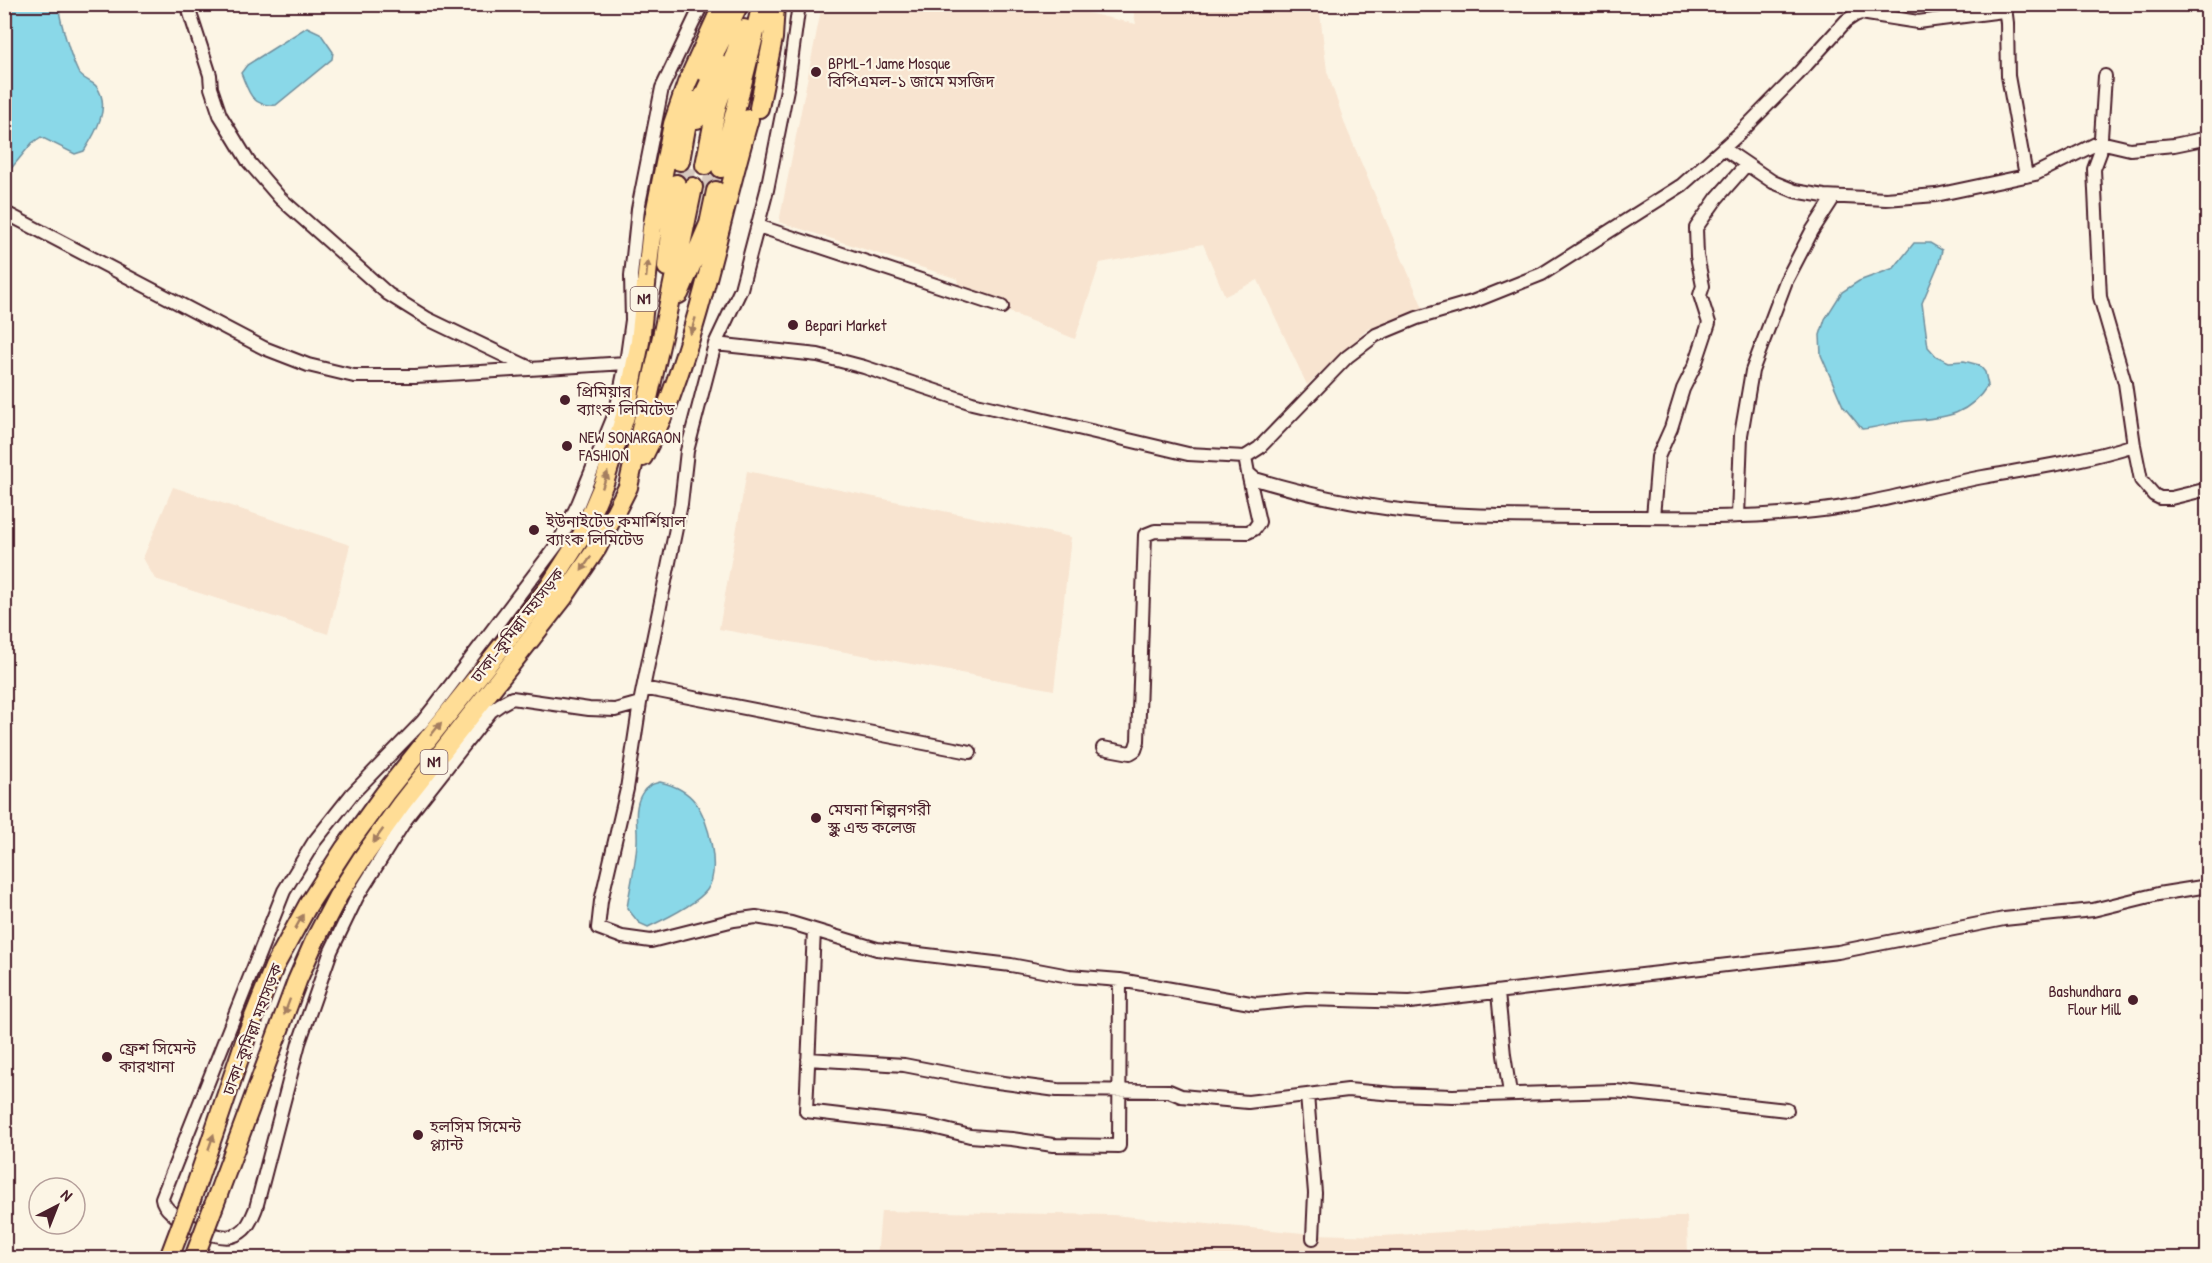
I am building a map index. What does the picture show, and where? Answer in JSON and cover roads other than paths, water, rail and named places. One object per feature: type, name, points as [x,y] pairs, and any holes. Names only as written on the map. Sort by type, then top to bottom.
[{"type":"highway","name":"ঢাকা–কুমিল্লা মহাসড়ক","points":[[169,1258],[248,1032],[274,967],[308,905],[345,848],[385,793],[549,587],[581,537],[604,483],[625,416],[640,342],[651,228],[673,124],[687,83],[723,4]]},
{"type":"highway","name":"ঢাকা–কুমিল্লা মহাসড়ক","points":[[706,165],[691,99],[739,4]]},
{"type":"highway","name":"ঢাকা–কুমিল্লা মহাসড়ক","points":[[194,1258],[297,981],[338,896],[401,804],[563,598],[597,548],[670,399],[712,264],[706,165],[709,103],[749,4]]},
{"type":"highway","name":"ঢাকা–কুমিল্লা মহাসড়ক","points":[[706,165],[760,4]]},
{"type":"highway","name":"ঢাকা–কুমিল্লা মহাসড়ক","points":[[706,165],[750,113],[772,4]]},
{"type":"highway","name":"ঢাকা–কুমিল্লা মহাসড়ক","points":[[628,488],[663,332],[678,219],[697,188],[709,224],[663,332]]},
{"type":"street","points":[[187,4],[210,75],[211,88],[220,115],[248,161],[280,198],[388,294],[428,319],[529,368]]},
{"type":"street","points":[[640,702],[615,710],[589,709],[512,698],[491,711],[406,819],[357,897],[331,951],[299,1043],[256,1208],[248,1227],[232,1236],[214,1235],[178,1220],[169,1212],[162,1204],[162,1198],[284,891],[315,842],[352,794],[422,722],[559,542],[579,504],[616,411],[626,363],[632,320],[631,276],[638,209],[662,88],[702,4]]},
{"type":"street","points":[[800,4],[788,84],[758,226],[741,289],[715,344],[687,451],[681,504],[640,702],[627,789],[597,928],[622,937],[651,940],[756,917],[791,923],[877,949],[1011,965],[1069,976],[1120,980],[1256,1004],[1307,999],[1410,1002],[1838,951],[2004,919],[2093,910],[2158,894],[2208,886]]},
{"type":"street","points":[[715,344],[818,355],[864,367],[972,403],[1076,429],[1188,454],[1245,457],[1259,448],[1347,357],[1376,335],[1417,318],[1472,302],[1542,274],[1682,185],[1797,75],[1846,21],[1861,13],[1918,22],[1999,10],[2006,15],[2008,76],[2026,176]]},
{"type":"street","points":[[2105,76],[2100,153],[2094,169],[2100,297],[2125,383],[2141,480],[2154,495],[2170,498],[2208,489]]},
{"type":"street","points":[[1723,148],[1773,182],[1795,191],[1833,197],[1886,199],[1936,195],[2026,176],[2100,142],[2130,149],[2174,145],[2208,138]]},
{"type":"street","points":[[1653,517],[1658,457],[1671,428],[1683,389],[1695,365],[1709,323],[1700,294],[1703,286],[1697,256],[1696,228],[1717,198],[1746,165]]},
{"type":"street","points":[[1738,516],[1741,435],[1752,371],[1786,281],[1833,197]]},
{"type":"street","points":[[4,212],[264,348],[308,365],[354,376],[415,376],[626,363]]},
{"type":"street","points":[[758,226],[1002,306]]},
{"type":"street","points":[[1248,473],[1262,482],[1392,509],[1474,515],[1738,516],[1814,511],[1868,504],[1942,485],[2097,457],[2134,446]]},
{"type":"street","points":[[1103,748],[1130,753],[1135,750],[1138,741],[1145,535],[1155,531],[1248,532],[1254,529],[1259,522],[1245,457]]},
{"type":"street","points":[[643,688],[970,752]]},
{"type":"street","points":[[814,930],[806,1111],[925,1125],[970,1136],[1053,1145],[1119,1146],[1120,980]]},
{"type":"street","points":[[1498,993],[1510,1093]]},
{"type":"street","points":[[808,1059],[904,1065],[982,1080],[1057,1090],[1169,1091],[1181,1096],[1248,1102],[1348,1090],[1453,1096],[1616,1091],[1787,1110]]},
{"type":"street","points":[[1307,1095],[1315,1193],[1313,1238]]},
{"type":"water","points":[[5,4],[59,5],[72,58],[78,72],[96,86],[101,94],[102,111],[93,136],[84,151],[75,154],[41,137],[32,143],[10,170],[5,172]]},
{"type":"water","points":[[307,27],[320,33],[333,52],[332,59],[276,105],[261,104],[256,101],[249,92],[241,73],[247,65]]},
{"type":"water","points":[[1914,243],[1930,243],[1942,250],[1922,303],[1928,347],[1936,356],[1949,362],[1964,361],[1979,365],[1985,372],[1988,385],[1970,405],[1949,415],[1862,429],[1843,406],[1821,355],[1820,335],[1825,319],[1842,292],[1859,281],[1894,268]]},
{"type":"water","points":[[660,782],[683,791],[700,810],[712,845],[713,871],[707,890],[702,895],[679,911],[648,927],[639,923],[627,908],[636,850],[636,812],[646,788]]},
{"type":"tunnel","points":[[684,185],[689,162]]},
{"type":"tunnel","points":[[710,190],[715,167]]},
{"type":"place","name":"BPML-1 Jame Mosque বিপিএমল-১ জামে মসজিদ","points":[[816,72]]},
{"type":"place","name":"Bepari Market","points":[[793,325]]},
{"type":"place","name":"প্রিমিয়ার ব্যাংক লিমিটেড","points":[[565,400]]},
{"type":"place","name":"NEW SONARGAON FASHION","points":[[567,446]]},
{"type":"place","name":"ইউনাইটেড কমার্শিয়াল ব্যাংক লিমিটেড","points":[[534,530]]},
{"type":"place","name":"মেঘনা শিল্পনগরী স্কুল এন্ড কলেজ","points":[[816,818]]},
{"type":"place","name":"Bashundhara Flour Mill","points":[[2133,1000]]},
{"type":"place","name":"ফ্রেশ সিমেন্ট কারখানা","points":[[107,1057]]},
{"type":"place","name":"হলসিম সিমেন্ট প্ল্যান্ট","points":[[418,1135]]}]
